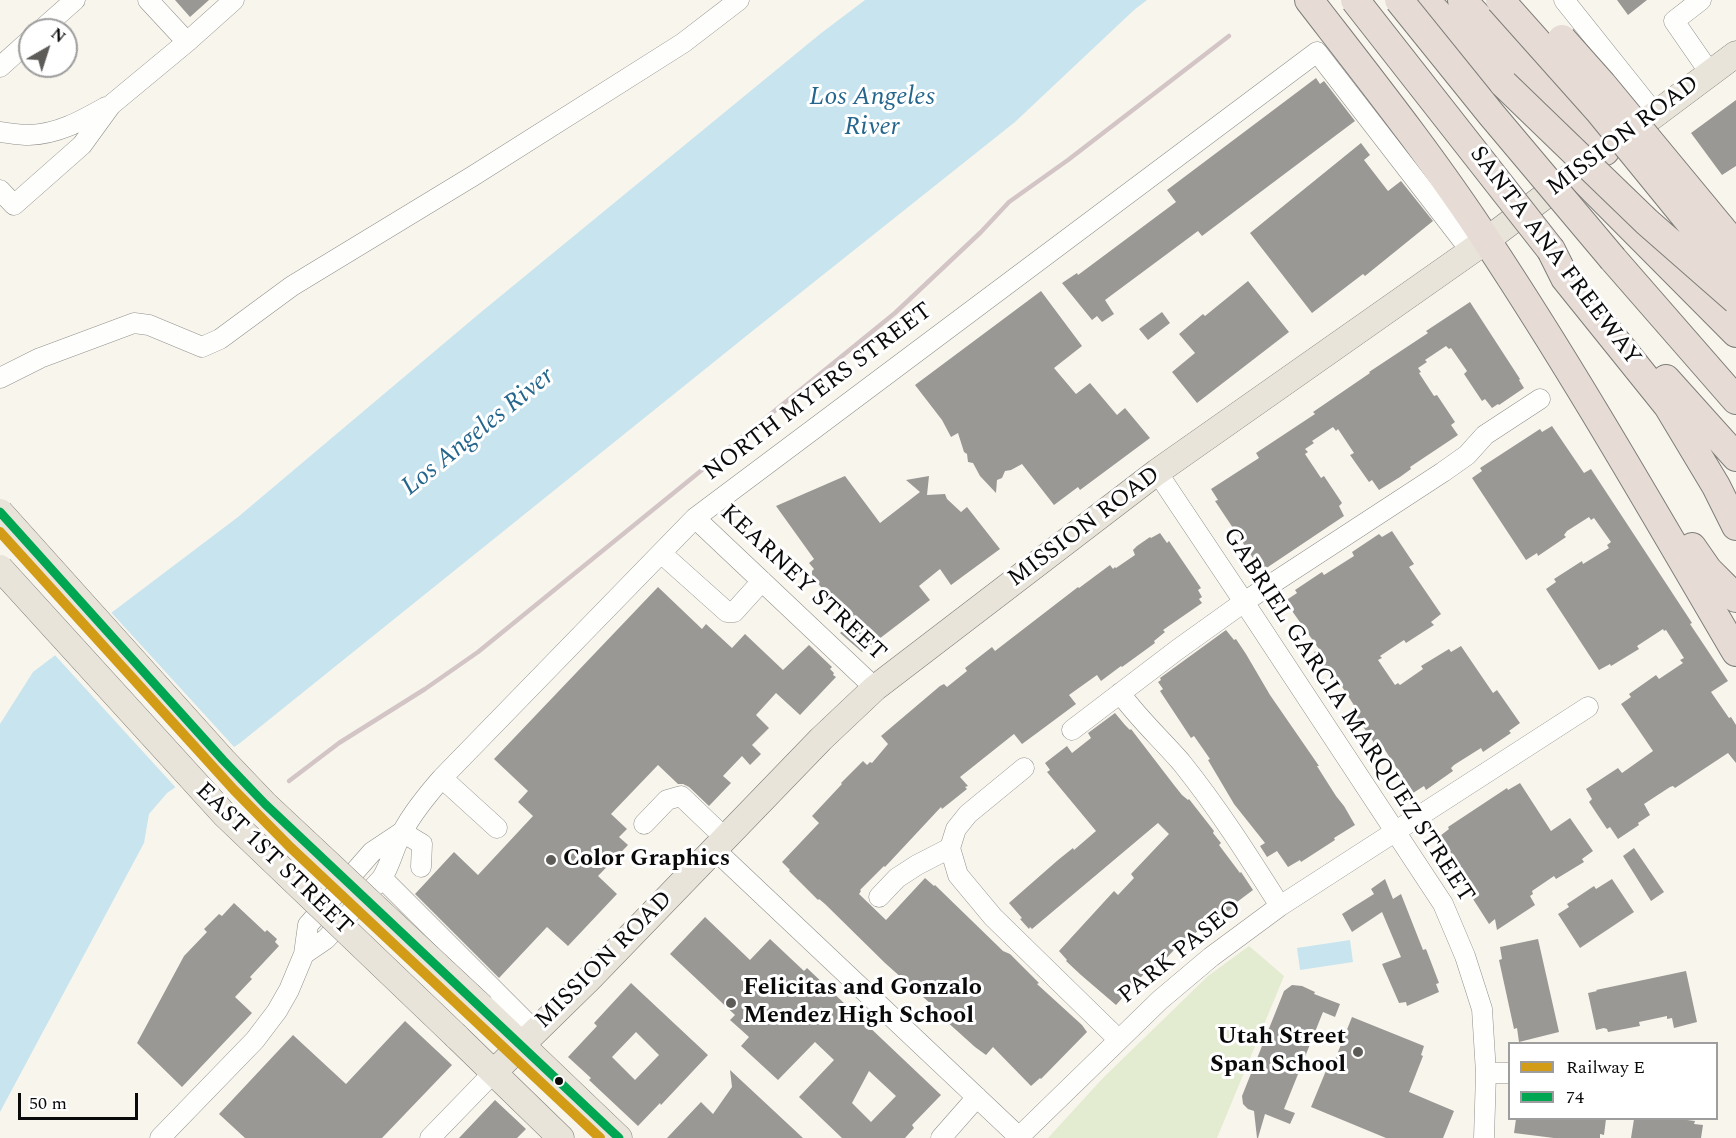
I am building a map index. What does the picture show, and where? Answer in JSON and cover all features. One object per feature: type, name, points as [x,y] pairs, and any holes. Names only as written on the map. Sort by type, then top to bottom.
[{"type":"highway","points":[[1309,0],[1411,132],[1478,245],[1573,376],[1708,570],[1736,598]]},
{"type":"highway","name":"SANTA ANA FREEWAY","points":[[1355,0],[1551,250],[1565,278],[1668,406],[1716,486],[1736,526]]},
{"type":"highway","name":"SANTA ANA FREEWAY","points":[[1399,0],[1491,114],[1736,400]]},
{"type":"highway","points":[[1425,0],[1504,84],[1630,206],[1736,300]]},
{"type":"highway","points":[[1462,0],[1605,151]]},
{"type":"highway","points":[[1500,0],[1599,111],[1736,279]]},
{"type":"highway","points":[[1526,0],[1602,84],[1736,246]]},
{"type":"highway","points":[[1576,172],[1736,333]]},
{"type":"highway","points":[[1551,250],[1736,457]]},
{"type":"highway","points":[[1622,269],[1679,314],[1736,371]]},
{"type":"highway","points":[[1573,376],[1736,652]]},
{"type":"main road","name":"MISSION ROAD","points":[[494,1072],[590,978],[821,739],[875,688],[1157,472],[1478,245],[1736,54]]},
{"type":"main road","name":"EAST 1ST STREET","points":[[0,512],[265,804],[482,1007],[529,1038],[620,1138]]},
{"type":"main road","name":"EAST 1ST STREET","points":[[0,568],[224,814],[561,1138]]},
{"type":"street","points":[[55,18],[75,0]]},
{"type":"street","points":[[148,0],[187,42]]},
{"type":"street","points":[[0,132],[27,135],[50,133],[72,125],[111,105],[234,0]]},
{"type":"street","points":[[0,378],[40,358],[134,323],[149,325],[202,346],[220,339],[292,286],[473,176],[683,43],[739,0]]},
{"type":"street","points":[[1564,0],[1655,114]]},
{"type":"street","points":[[1701,0],[1674,21],[1710,73]]},
{"type":"street","points":[[0,67],[18,51]]},
{"type":"street","name":"NORTH MYERS STREET","points":[[303,954],[326,939],[382,878],[402,832],[442,778],[695,518],[1317,52],[1478,245]]},
{"type":"street","points":[[0,190],[14,206],[82,145],[111,105]]},
{"type":"street","points":[[1072,730],[1244,602],[1443,472],[1467,455],[1485,435],[1540,399]]},
{"type":"street","name":"GABRIEL GARCIA MARQUEZ STREET","points":[[1157,472],[1443,904],[1465,956],[1482,1009],[1486,1073],[1484,1138]]},
{"type":"street","name":"KEARNEY STREET","points":[[695,518],[875,688]]},
{"type":"street","points":[[661,553],[727,612],[734,612],[762,581]]},
{"type":"street","points":[[1120,693],[1215,806],[1244,847],[1280,906]]},
{"type":"street","name":"PARK PASEO","points":[[1019,1138],[1118,1039],[1211,957],[1280,906],[1588,707]]},
{"type":"street","points":[[1024,768],[968,814],[956,829],[950,848],[958,875],[993,917],[1118,1039]]},
{"type":"street","points":[[442,778],[497,828]]},
{"type":"street","points":[[644,824],[667,800],[681,796],[720,844],[1019,1138]]},
{"type":"street","points":[[402,832],[422,844],[421,867]]},
{"type":"street","name":"NORTH MYERS STREET","points":[[160,1138],[255,1040],[277,1011],[303,954],[308,925],[372,852],[402,832]]},
{"type":"street","points":[[879,897],[897,878],[950,848]]},
{"type":"street","points":[[382,878],[529,1038]]},
{"type":"street","points":[[430,1138],[494,1072]]},
{"type":"street","points":[[1486,1073],[1508,1073]]},
{"type":"street","points":[[941,1138],[977,1097]]},
{"type":"green space","points":[[1249,946],[1284,976],[1217,1138],[1048,1138],[1103,1078],[1208,976]]},
{"type":"water","name":"Los Angeles River","points":[[865,0],[1147,0],[1015,122],[240,743],[167,793],[149,814],[144,843],[0,1112],[0,724],[33,672],[238,517],[480,313],[820,34]]},
{"type":"water","points":[[1350,940],[1353,962],[1300,970],[1297,948]]},
{"type":"pier","points":[[109,610],[236,749],[177,789],[53,653]]},
{"type":"building","points":[[175,0],[209,0],[190,17]]},
{"type":"building","points":[[1617,0],[1647,0],[1628,15]]},
{"type":"building","points":[[1316,78],[1320,84],[1324,81],[1355,121],[1202,236],[1198,231],[1105,300],[1114,314],[1102,322],[1097,316],[1092,320],[1062,283],[1077,273],[1078,275],[1176,202],[1167,190]]},
{"type":"building","points":[[1736,100],[1736,166],[1722,175],[1691,133]]},
{"type":"building","points":[[1361,143],[1370,155],[1364,160],[1388,191],[1401,181],[1433,221],[1365,276],[1363,274],[1312,313],[1250,233]]},
{"type":"building","points":[[1248,281],[1289,332],[1197,403],[1172,372],[1195,353],[1179,334]]},
{"type":"building","points":[[1041,291],[1082,346],[1054,368],[1076,394],[1090,383],[1117,415],[1125,408],[1150,438],[1080,490],[1078,487],[1054,505],[1022,464],[1005,471],[1002,478],[997,480],[996,493],[980,476],[973,463],[968,462],[958,433],[951,437],[942,420],[915,385]]},
{"type":"building","points":[[1470,302],[1524,388],[1492,408],[1485,399],[1482,401],[1464,374],[1467,371],[1451,348],[1446,346],[1425,360],[1427,362],[1418,368],[1421,372],[1419,373],[1455,422],[1451,425],[1458,435],[1379,490],[1372,480],[1369,482],[1350,455],[1354,453],[1338,429],[1336,431],[1333,427],[1312,441],[1314,443],[1305,449],[1308,452],[1305,454],[1321,478],[1324,476],[1342,503],[1339,506],[1344,516],[1265,569],[1257,559],[1255,561],[1215,501],[1218,500],[1211,489],[1259,458],[1256,453],[1315,414],[1313,412]]},
{"type":"building","points":[[1162,312],[1170,323],[1148,340],[1139,329]]},
{"type":"building","points":[[1552,426],[1584,473],[1591,469],[1728,681],[1711,692],[1736,725],[1736,763],[1728,753],[1675,788],[1670,787],[1644,804],[1650,815],[1618,839],[1610,827],[1607,829],[1589,802],[1592,799],[1586,789],[1618,768],[1622,773],[1653,751],[1621,704],[1631,697],[1629,694],[1656,675],[1659,679],[1683,663],[1680,660],[1684,658],[1666,630],[1663,629],[1637,646],[1639,649],[1611,666],[1610,664],[1599,670],[1546,589],[1556,582],[1554,579],[1582,561],[1583,564],[1609,548],[1607,545],[1611,542],[1594,518],[1591,520],[1589,517],[1567,531],[1564,535],[1566,537],[1538,556],[1537,553],[1526,560],[1472,478],[1482,471],[1480,468],[1540,429],[1542,432]]},
{"type":"building","points":[[845,476],[880,523],[920,492],[906,480],[929,476],[927,495],[945,494],[947,499],[961,512],[967,507],[1000,549],[951,585],[940,569],[919,586],[930,600],[862,652],[840,633],[851,624],[812,576],[814,569],[809,563],[814,559],[776,506]]},
{"type":"building","points":[[1392,531],[1414,564],[1409,567],[1441,614],[1431,622],[1434,625],[1406,643],[1404,640],[1380,656],[1382,658],[1378,660],[1395,685],[1398,683],[1400,685],[1423,669],[1421,666],[1449,649],[1451,652],[1461,646],[1493,693],[1497,690],[1520,723],[1509,731],[1511,733],[1483,752],[1481,748],[1454,765],[1451,768],[1453,771],[1426,790],[1424,786],[1413,793],[1381,744],[1377,747],[1353,712],[1357,710],[1341,685],[1337,688],[1314,652],[1319,649],[1285,601],[1297,593],[1295,590],[1322,572],[1324,575],[1354,556],[1352,552],[1379,534],[1382,537]]},
{"type":"building","points":[[1160,533],[1167,543],[1169,541],[1201,588],[1198,590],[1202,603],[1163,630],[1165,632],[1154,641],[1155,643],[1122,667],[1101,681],[1097,675],[1069,695],[1076,704],[1022,744],[1014,734],[960,777],[968,786],[965,787],[967,789],[942,809],[941,807],[885,867],[860,890],[859,894],[886,920],[925,878],[1003,951],[1010,954],[1039,983],[1037,984],[1082,1025],[1087,1032],[1041,1079],[1031,1086],[993,1047],[986,1055],[975,1047],[825,904],[818,900],[782,862],[819,823],[812,816],[841,783],[863,761],[867,765],[872,763],[888,744],[881,736],[940,686],[944,684],[947,687],[967,671],[965,668],[992,647],[995,651],[1078,587],[1110,565],[1113,569],[1116,568],[1135,555],[1133,550],[1137,546]]},
{"type":"building","points":[[658,587],[702,629],[706,624],[732,648],[745,634],[783,670],[809,645],[832,667],[830,669],[836,677],[800,715],[776,693],[756,715],[769,728],[752,745],[761,754],[750,765],[742,756],[723,776],[731,783],[709,806],[689,787],[678,784],[658,765],[611,814],[627,829],[619,837],[628,845],[598,876],[617,894],[568,946],[547,927],[499,978],[415,894],[454,852],[478,875],[533,816],[518,802],[528,791],[494,759]]},
{"type":"building","points":[[1226,630],[1234,640],[1236,639],[1246,654],[1355,825],[1301,862],[1300,860],[1288,867],[1277,851],[1267,857],[1260,846],[1265,843],[1234,804],[1208,760],[1210,759],[1194,736],[1191,738],[1160,691],[1163,689],[1158,682],[1160,678]]},
{"type":"building","points":[[1115,713],[1131,729],[1182,795],[1189,799],[1214,831],[1213,833],[1221,843],[1219,845],[1253,890],[1233,905],[1234,907],[1201,930],[1193,935],[1191,932],[1155,970],[1151,966],[1116,1005],[1066,961],[1059,951],[1114,891],[1118,895],[1134,878],[1131,874],[1169,834],[1158,823],[1032,929],[1030,927],[1029,929],[1020,919],[1022,918],[1009,903],[1058,860],[1096,831],[1047,772],[1050,770],[1045,763],[1067,746],[1072,753],[1091,738],[1088,733]]},
{"type":"building","points":[[1520,783],[1551,831],[1570,818],[1593,851],[1582,859],[1584,862],[1556,879],[1554,876],[1532,891],[1533,894],[1530,896],[1535,905],[1497,930],[1495,919],[1489,924],[1466,888],[1471,885],[1440,836],[1449,829],[1448,827],[1507,788],[1508,790]]},
{"type":"building","points":[[1634,848],[1664,892],[1651,901],[1623,856]]},
{"type":"building","points":[[1385,879],[1393,899],[1401,894],[1439,983],[1436,984],[1439,992],[1407,1006],[1406,1002],[1399,1003],[1382,964],[1401,957],[1382,912],[1352,932],[1342,914],[1374,894],[1371,889]]},
{"type":"building","points":[[1612,879],[1634,912],[1580,948],[1558,914],[1569,907],[1567,904],[1594,886],[1596,889]]},
{"type":"building","points":[[234,903],[265,932],[267,930],[277,939],[275,942],[279,946],[235,997],[252,1013],[182,1087],[137,1043],[184,956],[207,932],[204,929],[219,914],[222,916]]},
{"type":"building","points":[[705,917],[750,960],[770,939],[804,971],[807,968],[941,1095],[912,1125],[914,1128],[905,1138],[842,1138],[799,1097],[834,1060],[815,1042],[778,1080],[741,1046],[749,1037],[730,1020],[735,1015],[670,954]],"holes":[[[869,1071],[896,1096],[871,1122],[852,1103]]]},
{"type":"building","points":[[1538,939],[1559,1032],[1519,1042],[1499,960],[1502,959],[1500,947]]},
{"type":"building","points":[[1686,971],[1697,1022],[1674,1028],[1672,1018],[1667,1019],[1667,1016],[1639,1022],[1640,1026],[1608,1032],[1604,1028],[1596,1030],[1588,993]]},
{"type":"building","points":[[631,983],[708,1055],[638,1126],[568,1057],[597,1026],[594,1023]],"holes":[[[636,1032],[659,1055],[635,1080],[612,1057]]]},
{"type":"building","points":[[1292,985],[1302,986],[1315,992],[1314,994],[1340,1004],[1335,1017],[1323,1012],[1284,1109],[1295,1113],[1290,1124],[1265,1114],[1257,1138],[1254,1111],[1243,1104],[1242,1096],[1284,991]]},
{"type":"building","points":[[1352,1017],[1424,1046],[1421,1055],[1423,1056],[1409,1092],[1454,1111],[1443,1138],[1386,1138],[1311,1107],[1330,1061],[1334,1062]]},
{"type":"building","points":[[405,1021],[452,1065],[382,1138],[245,1138],[219,1114],[293,1035],[346,1084]]},
{"type":"building","points":[[730,1070],[803,1138],[667,1138],[701,1102],[713,1114],[732,1087]]},
{"type":"building","points":[[495,1100],[526,1129],[517,1138],[459,1138]]},
{"type":"building","points":[[1516,1120],[1606,1120],[1604,1135],[1600,1134],[1600,1138],[1554,1138],[1514,1133]]},
{"type":"building","points":[[1634,1120],[1687,1120],[1703,1125],[1701,1138],[1631,1138]]},
{"type":"railway","points":[[289,781],[339,743],[425,689],[478,652],[895,313],[981,232],[1009,202],[1068,160],[1229,36]]},
{"type":"rail line","name":"E","points":[[0,532],[234,790],[290,847],[600,1138]]},
{"type":"transit line","name":"74","points":[[0,512],[265,804],[619,1138]]},
{"type":"place","name":"Color Graphics","points":[[551,860]]},
{"type":"place","name":"Felicitas and Gonzalo Mendez High School","points":[[731,1003]]},
{"type":"place","name":"Utah Street Span School","points":[[1358,1052]]}]
